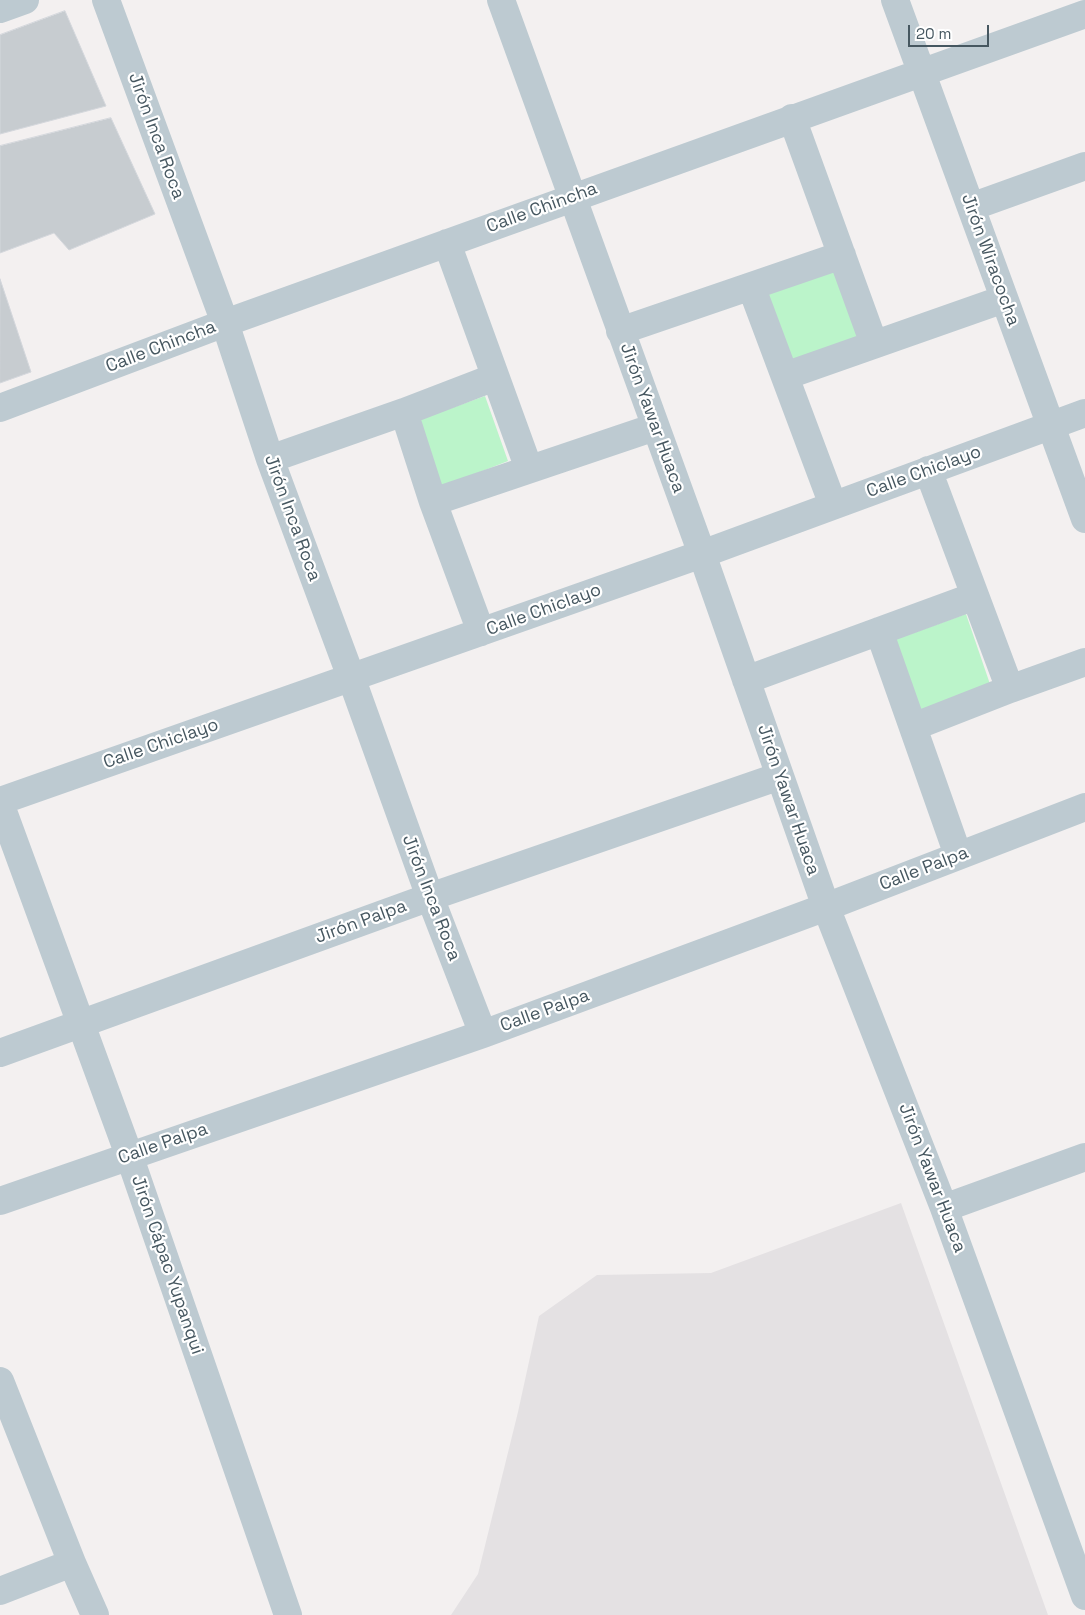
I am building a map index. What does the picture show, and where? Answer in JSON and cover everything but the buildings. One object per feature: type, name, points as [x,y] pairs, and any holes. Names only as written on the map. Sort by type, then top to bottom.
[{"type":"street","points":[[0,9],[25,0]]},
{"type":"street","name":"Jirón Inca Roca","points":[[106,0],[225,323],[270,459],[430,897],[483,1034]]},
{"type":"street","name":"Jirón Yawar Huaca","points":[[501,0],[571,198],[702,554],[826,907],[944,1208],[1085,1596]]},
{"type":"street","name":"Jirón Wiracocha","points":[[895,0],[1085,519]]},
{"type":"street","name":"Calle Chincha","points":[[0,408],[225,323],[1085,14]]},
{"type":"street","points":[[792,118],[874,344]]},
{"type":"street","points":[[971,207],[1085,166]]},
{"type":"street","points":[[447,243],[529,469]]},
{"type":"street","points":[[620,331],[842,255]]},
{"type":"street","points":[[751,286],[833,505]]},
{"type":"street","points":[[786,376],[1004,299]]},
{"type":"street","points":[[270,459],[404,412],[496,377]]},
{"type":"street","points":[[404,412],[433,502],[481,632]]},
{"type":"street","name":"Calle Chiclayo","points":[[0,802],[702,554],[1085,413]]},
{"type":"street","points":[[433,502],[655,427]]},
{"type":"street","points":[[928,470],[1010,689]]},
{"type":"street","points":[[746,680],[975,596]]},
{"type":"street","points":[[879,631],[958,855]]},
{"type":"street","points":[[913,727],[1085,662]]},
{"type":"street","name":"Jirón Palpa","points":[[0,1053],[430,897],[780,776]]},
{"type":"street","name":"Jirón Cápac Yupanqui","points":[[0,802],[129,1155],[288,1615]]},
{"type":"street","name":"Calle Palpa","points":[[0,1201],[483,1034],[826,907],[1085,807]]},
{"type":"street","points":[[944,1208],[1085,1157]]},
{"type":"street","points":[[0,1381],[72,1563],[95,1615]]},
{"type":"street","points":[[0,1591],[72,1563]]},
{"type":"shaded area","points":[[901,1203],[1048,1615],[451,1615],[478,1574],[518,1412],[539,1316],[597,1275],[711,1273]]},
{"type":"green space","points":[[837,266],[862,339],[789,362],[762,293]]},
{"type":"green space","points":[[485,396],[508,461],[442,487],[418,420]]},
{"type":"green space","points":[[966,614],[991,687],[918,713],[891,641]]}]
